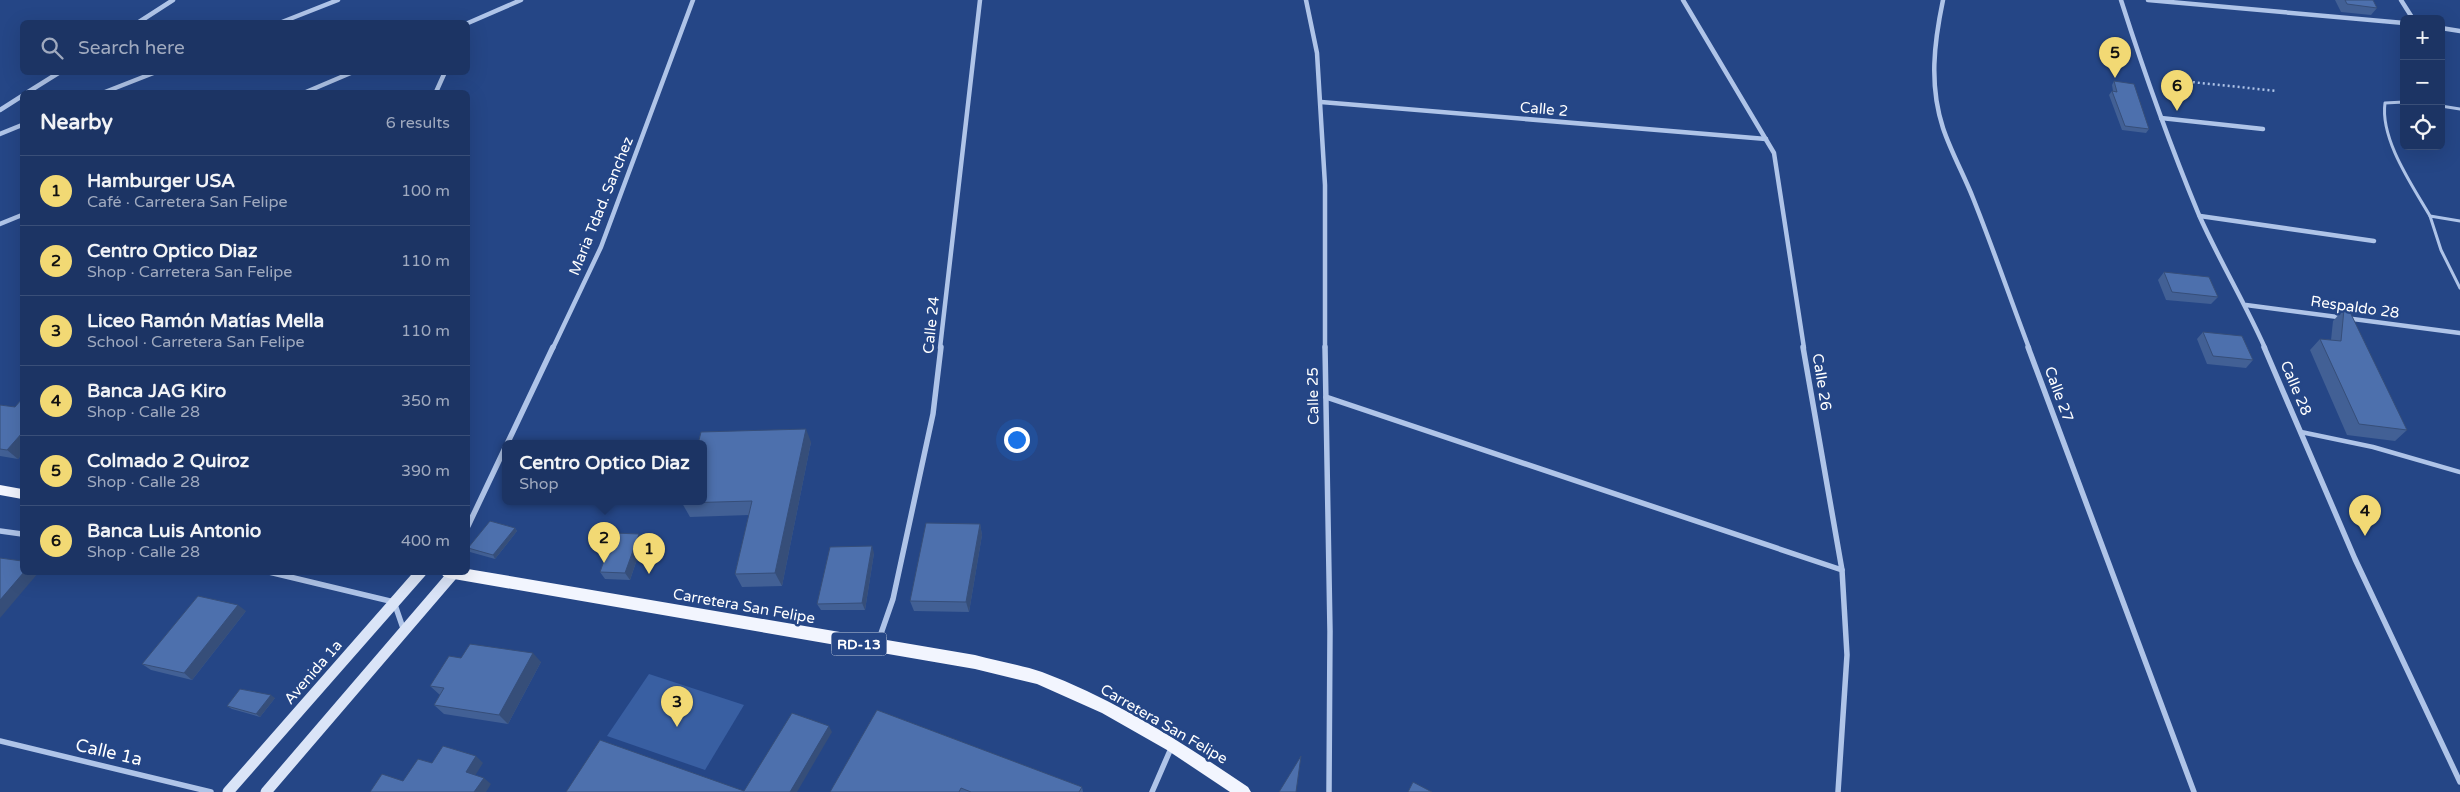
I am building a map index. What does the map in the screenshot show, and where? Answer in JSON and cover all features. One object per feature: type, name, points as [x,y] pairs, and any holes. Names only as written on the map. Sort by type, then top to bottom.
[{"type":"main road","points":[[0,490],[20,494]]},
{"type":"main road","name":"Avenida 1a","points":[[228,792],[418,575]]},
{"type":"main road","points":[[266,792],[450,575]]},
{"type":"main road","name":"Carretera San Felipe","points":[[463,575],[876,647],[975,662],[1039,678],[1107,708],[1172,745],[1243,792]]},
{"type":"street","points":[[142,20],[173,0]]},
{"type":"street","points":[[287,20],[338,0]]},
{"type":"street","points":[[470,22],[521,0]]},
{"type":"street","name":"Maria Tdad. Sanchez","points":[[509,440],[601,247],[693,0]]},
{"type":"street","name":"Calle 24","points":[[876,647],[892,599],[933,414],[980,0]]},
{"type":"street","name":"Calle 25","points":[[1306,0],[1317,53],[1325,185],[1330,631],[1329,792]]},
{"type":"street","name":"Calle 26","points":[[1683,0],[1774,153],[1810,390],[1842,570],[1847,655],[1838,792]]},
{"type":"street","name":"Calle 27","points":[[1943,0],[1937,28],[1932,71],[1940,117],[1973,198],[2194,792]]},
{"type":"street","name":"Calle 28","points":[[2121,0],[2146,77],[2200,216],[2246,305],[2355,559],[2460,782]]},
{"type":"street","points":[[2148,0],[2400,24]]},
{"type":"street","points":[[2401,0],[2410,15]]},
{"type":"street","points":[[2445,29],[2460,31]]},
{"type":"street","points":[[31,90],[55,75]]},
{"type":"street","points":[[110,90],[148,75]]},
{"type":"street","points":[[311,90],[345,75]]},
{"type":"street","points":[[437,90],[444,75]]},
{"type":"street","points":[[0,110],[20,97]]},
{"type":"street","name":"Calle 2","points":[[1321,102],[1766,138]]},
{"type":"street","points":[[2162,118],[2262,129]]},
{"type":"street","points":[[0,134],[20,126]]},
{"type":"street","points":[[0,224],[20,216]]},
{"type":"street","points":[[2200,216],[2374,241]]},
{"type":"street","name":"Respaldo 28","points":[[2246,305],[2460,333]]},
{"type":"street","points":[[1326,397],[1842,570]]},
{"type":"street","points":[[470,522],[502,454]]},
{"type":"street","points":[[0,531],[20,534]]},
{"type":"street","points":[[282,575],[394,602],[404,631]]},
{"type":"street","name":"Calle 1a","points":[[0,742],[211,792]]},
{"type":"street","points":[[1152,792],[1172,745]]},
{"type":"lane","points":[[2400,102],[2385,103],[2383,109],[2384,128],[2430,216],[2441,250],[2460,288]]},
{"type":"lane","points":[[2445,107],[2460,109]]},
{"type":"lane","points":[[2430,216],[2460,221]]},
{"type":"lane","points":[[2301,432],[2373,446],[2460,472]]},
{"type":"path","points":[[2146,77],[2277,91]]},
{"type":"shaded area","points":[[649,674],[744,705],[705,770],[607,736]]},
{"type":"building","points":[[2345,0],[2373,0],[2377,8],[2347,4]]},
{"type":"building","points":[[2114,81],[2134,84],[2149,129],[2125,126],[2112,91],[2117,92]]},
{"type":"building","points":[[2164,272],[2209,277],[2218,297],[2172,292]]},
{"type":"building","points":[[2344,309],[2349,310],[2407,430],[2359,424],[2320,339],[2341,341]]},
{"type":"building","points":[[2203,332],[2242,336],[2253,360],[2213,356]]},
{"type":"building","points":[[20,401],[20,435],[7,450],[0,449],[0,405],[15,407]]},
{"type":"building","points":[[806,429],[775,573],[735,574],[752,501],[707,502],[707,440],[699,440],[701,432]]},
{"type":"building","points":[[490,521],[515,528],[493,555],[470,549],[470,546]]},
{"type":"building","points":[[926,523],[980,524],[966,602],[910,601]]},
{"type":"building","points":[[614,533],[639,534],[625,573],[600,572]]},
{"type":"building","points":[[872,546],[862,603],[817,604],[830,547]]},
{"type":"building","points":[[0,558],[20,561],[21,575],[0,600]]},
{"type":"building","points":[[198,596],[238,605],[184,673],[142,664]]},
{"type":"building","points":[[470,644],[533,653],[499,715],[434,705],[444,688],[430,686],[449,656],[461,658]]},
{"type":"building","points":[[240,689],[271,695],[256,714],[227,706]]},
{"type":"building","points":[[877,710],[1082,787],[1079,792],[971,792],[961,788],[959,792],[830,792]]},
{"type":"building","points":[[792,713],[829,726],[790,792],[566,792],[600,740],[744,791]]},
{"type":"building","points":[[443,746],[476,756],[466,772],[484,778],[474,792],[370,792],[382,774],[403,781],[418,759],[432,763]]},
{"type":"building","points":[[1301,756],[1296,792],[1279,792]]},
{"type":"building","points":[[1413,782],[1432,792],[1408,792]]},
{"type":"place","name":"Colmado 2 Quiroz","points":[[2115,78]]},
{"type":"place","name":"Banca Luis Antonio","points":[[2177,111]]},
{"type":"place","name":"Banca JAG Kiro","points":[[2365,536]]},
{"type":"place","name":"Centro Optico Diaz","points":[[604,563]]},
{"type":"place","name":"Hamburger USA","points":[[649,574]]},
{"type":"place","name":"Liceo Ramón Matías Mella","points":[[677,727]]}]
